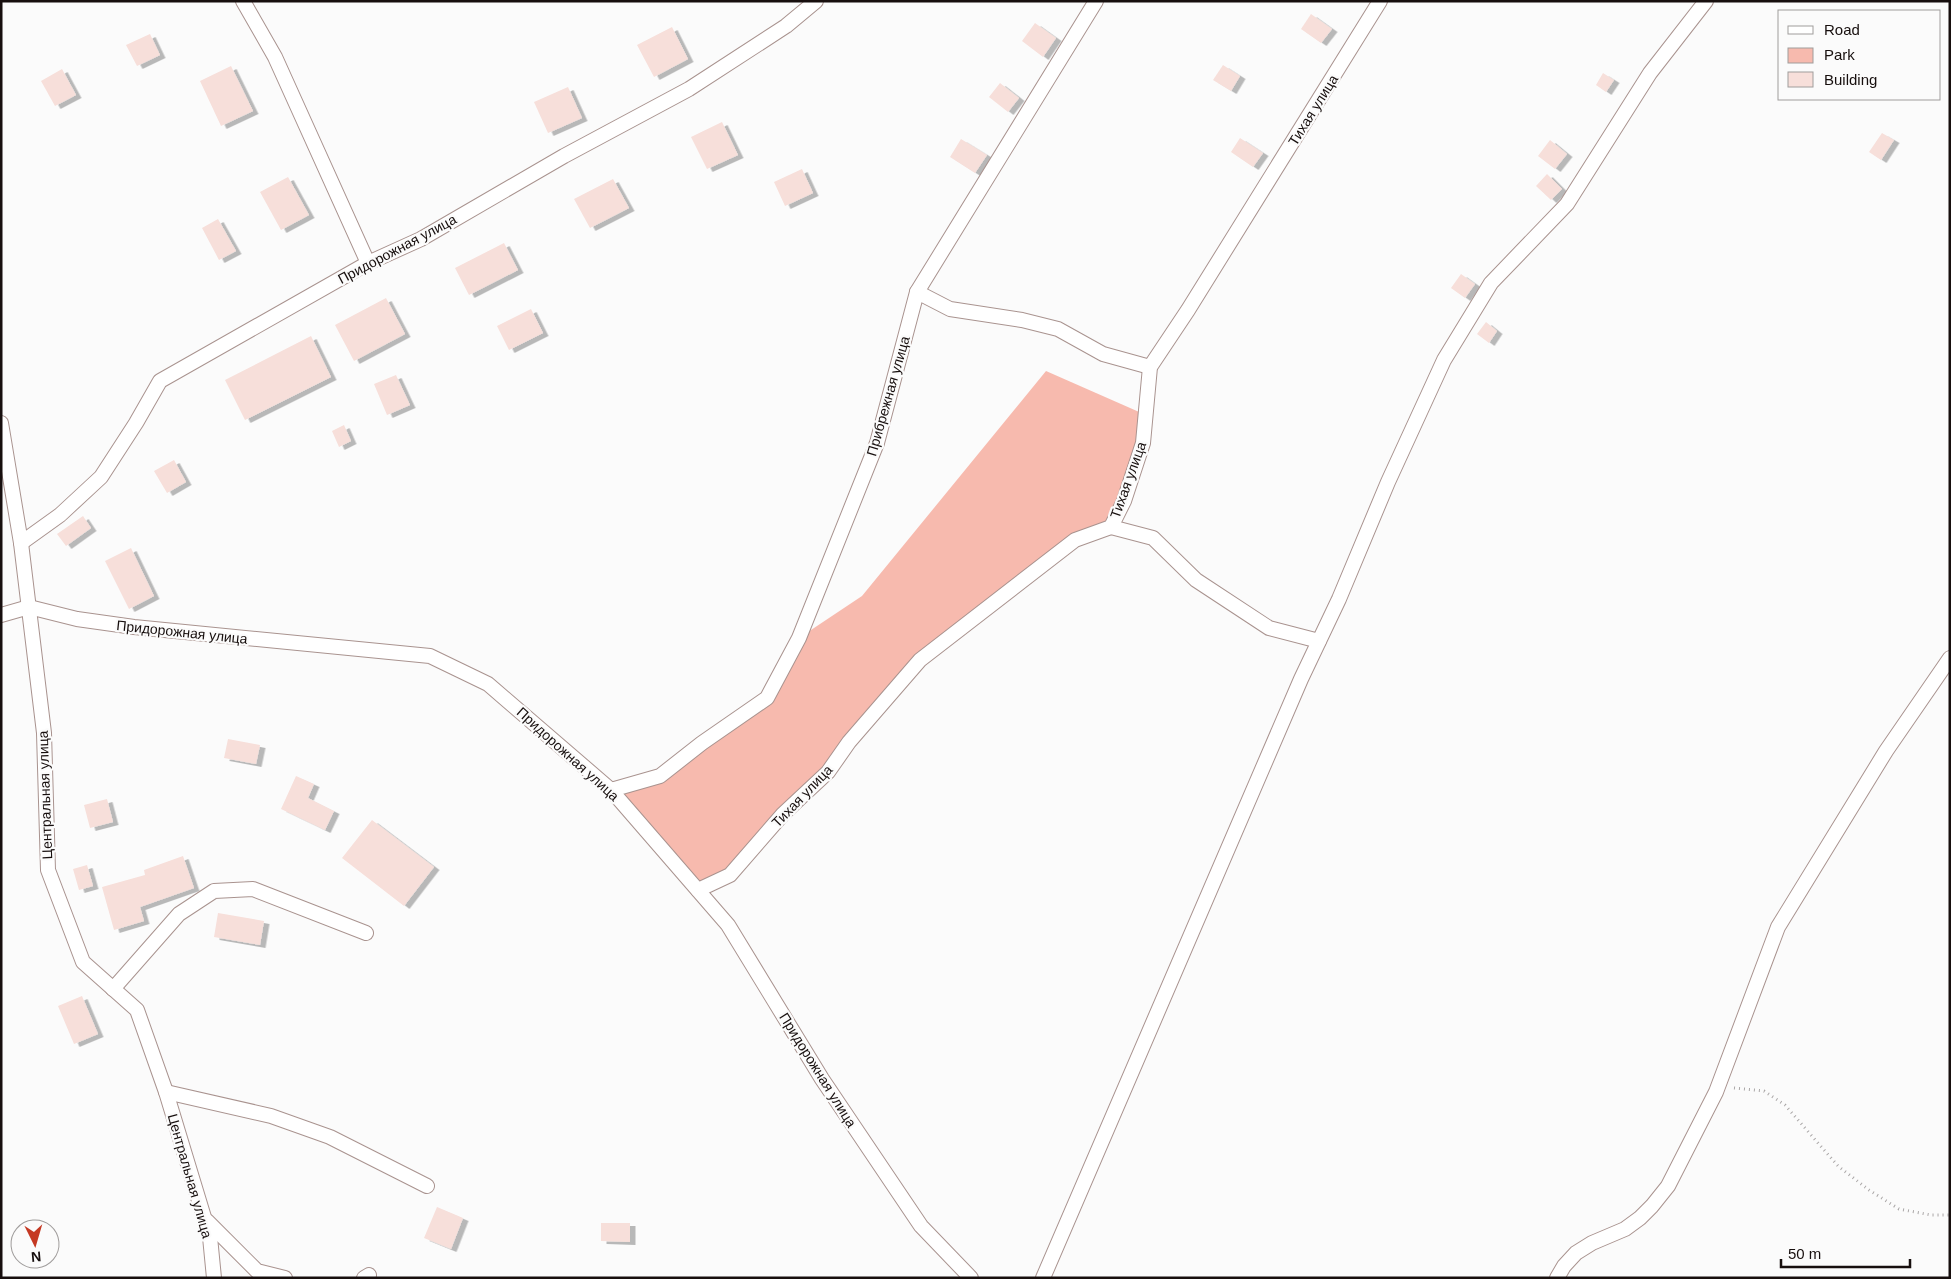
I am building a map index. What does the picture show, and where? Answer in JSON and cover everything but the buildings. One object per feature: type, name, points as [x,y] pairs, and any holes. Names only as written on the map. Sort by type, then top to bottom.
[{"type":"street","points":[[243,1],[275,57],[368,263]]},
{"type":"street","name":"Придорожная улица","points":[[21,543],[60,515],[101,476],[136,423],[160,381],[368,263],[421,239],[564,156],[689,89],[786,26],[816,1]]},
{"type":"street","name":"Прибрежная улица","points":[[611,790],[660,776],[702,743],[767,698],[799,638],[877,442],[917,292],[1096,1]]},
{"type":"street","name":"Тихая улица","points":[[698,890],[730,875],[783,814],[828,772],[849,742],[920,660],[1075,540],[1111,527],[1124,501],[1144,443],[1150,367],[1380,1]]},
{"type":"street","points":[[1043,1278],[1293,697],[1339,599],[1388,482],[1444,360],[1491,283],[1567,204],[1650,73],[1706,1]]},
{"type":"street","points":[[917,292],[950,309],[1022,320],[1058,329],[1103,354],[1150,367]]},
{"type":"street","name":"Центральная улица","points":[[1,423],[21,543],[44,734],[48,870],[83,962],[137,1010],[166,1092],[210,1237],[214,1278]]},
{"type":"street","points":[[1111,527],[1153,538],[1196,580],[1269,628],[1319,641]]},
{"type":"street","name":"Придорожная улица","points":[[1,615],[29,607],[77,619],[134,627],[430,656],[488,684],[611,790],[728,925],[822,1079],[921,1226],[971,1278]]},
{"type":"street","points":[[1557,1278],[1564,1266],[1576,1253],[1592,1242],[1625,1228],[1640,1218],[1652,1206],[1672,1179],[1716,1092],[1778,927],[1886,751],[1950,658]]},
{"type":"street","points":[[113,988],[179,914],[214,892],[253,889],[366,933]]},
{"type":"street","points":[[166,1092],[271,1116],[330,1137],[427,1186]]},
{"type":"street","points":[[204,1219],[257,1270],[285,1278]]},
{"type":"path","points":[[1716,1092],[1734,1088],[1764,1091],[1785,1105],[1838,1166],[1869,1190],[1899,1209],[1931,1215],[1950,1214]]},
{"type":"green space","points":[[1046,371],[1146,415],[1111,527],[1075,540],[920,660],[730,875],[698,890],[611,790],[660,776],[767,698],[799,638],[862,596]]}]
